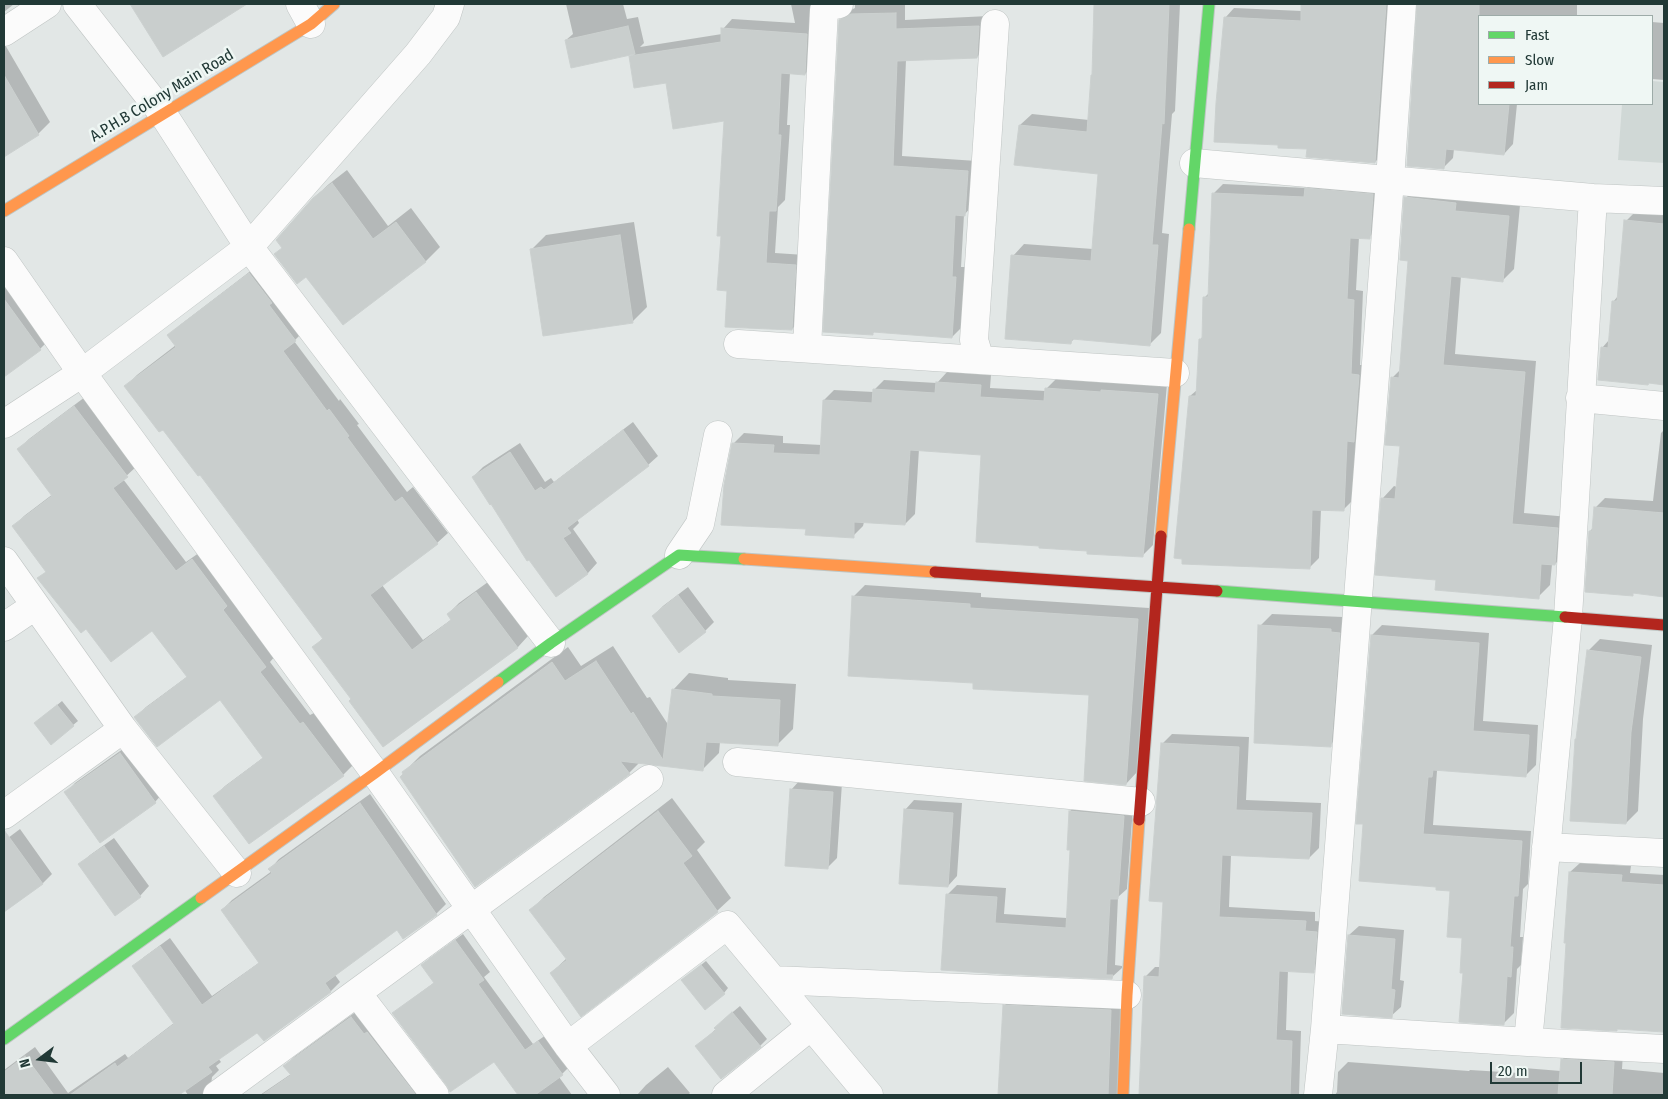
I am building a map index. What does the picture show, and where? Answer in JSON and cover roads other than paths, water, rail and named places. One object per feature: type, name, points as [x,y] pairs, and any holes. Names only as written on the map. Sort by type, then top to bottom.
[{"type":"street","points":[[4,32],[47,4]]},
{"type":"street","points":[[77,4],[163,114],[249,247],[551,643]]},
{"type":"street","name":"A.P.H.B Colony Main Road","points":[[4,211],[163,114],[306,14],[334,4]]},
{"type":"street","points":[[4,424],[82,373],[249,247],[418,54],[446,17],[450,4]]},
{"type":"street","points":[[807,348],[824,10],[826,7],[839,4]]},
{"type":"street","points":[[1123,1095],[1127,995],[1156,588],[1209,4]]},
{"type":"street","points":[[1318,1095],[1325,1029],[1358,601],[1402,4]]},
{"type":"street","points":[[980,360],[974,340],[994,24]]},
{"type":"street","points":[[1194,163],[1593,198],[1664,201]]},
{"type":"street","points":[[1528,1042],[1568,617],[1593,198]]},
{"type":"street","points":[[4,260],[82,373],[375,773],[568,1046],[606,1095]]},
{"type":"street","points":[[738,344],[1175,373]]},
{"type":"street","points":[[1580,398],[1664,406]]},
{"type":"street","points":[[4,1040],[375,773],[551,643],[679,555],[700,524],[718,435]]},
{"type":"street","points":[[679,555],[1358,601],[1664,625]]},
{"type":"street","points":[[4,562],[123,729],[237,873]]},
{"type":"street","points":[[4,627],[35,606]]},
{"type":"street","points":[[4,815],[123,729]]},
{"type":"street","points":[[737,762],[1141,802]]},
{"type":"street","points":[[217,1095],[649,779]]},
{"type":"street","points":[[1546,847],[1664,853]]},
{"type":"street","points":[[568,1046],[727,926],[869,1095]]},
{"type":"street","points":[[773,980],[1127,995]]},
{"type":"street","points":[[356,993],[435,1095]]},
{"type":"street","points":[[726,1095],[811,1026]]},
{"type":"street","points":[[1325,1029],[1664,1049]]}]
